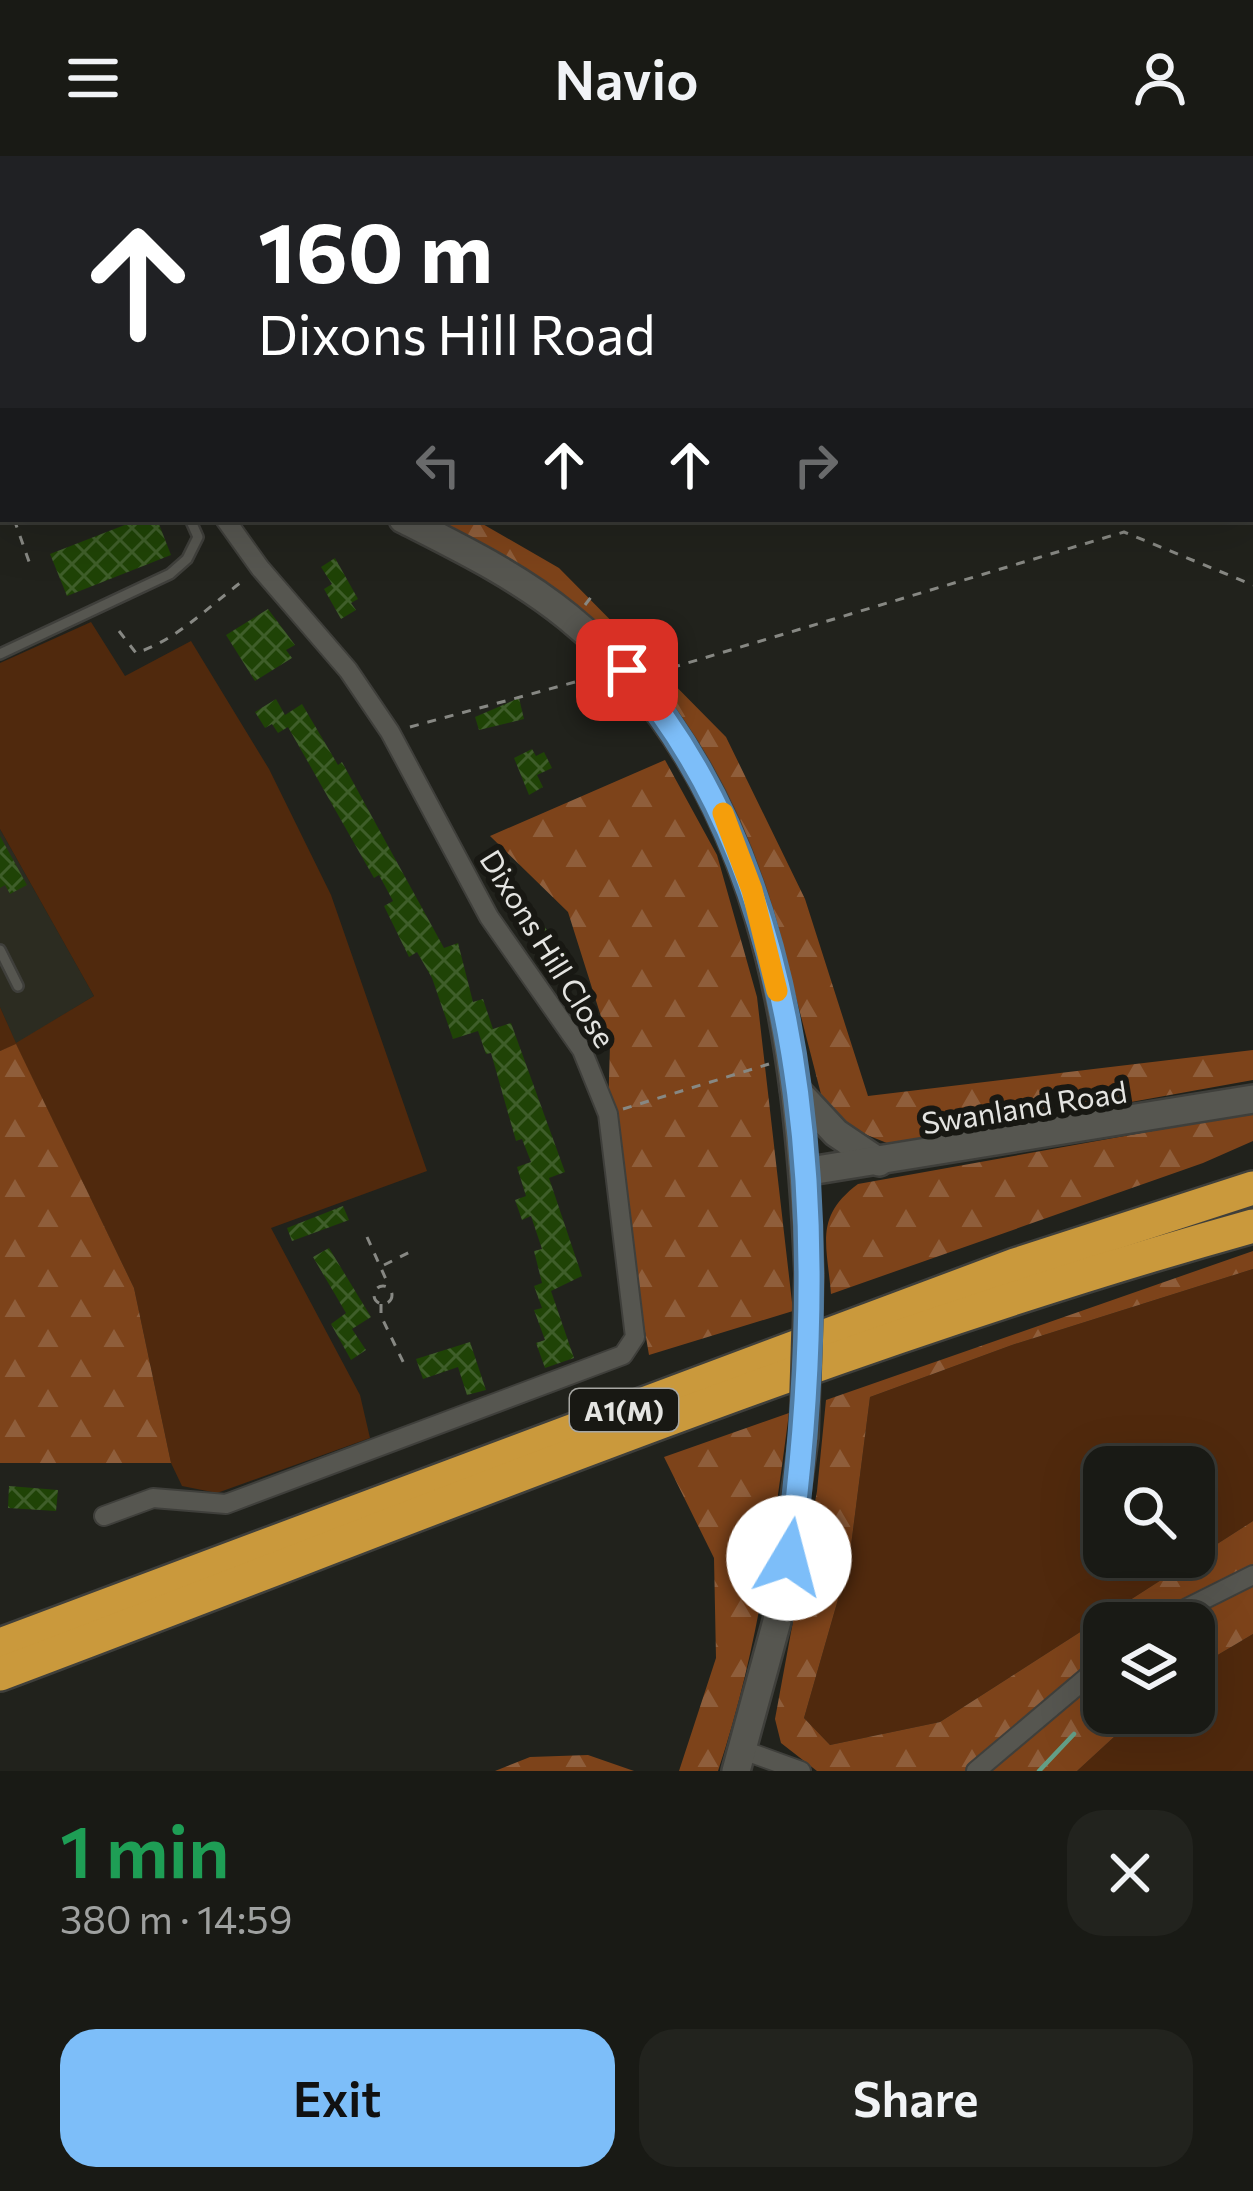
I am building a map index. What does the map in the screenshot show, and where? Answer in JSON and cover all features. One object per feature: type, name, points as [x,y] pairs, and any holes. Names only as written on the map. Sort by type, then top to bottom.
[{"type":"highway","name":"A1(M)","points":[[0,1645],[993,1273],[1253,1188]]},
{"type":"highway","name":"A1(M)","points":[[0,1674],[779,1382],[1023,1297],[1253,1226]]},
{"type":"street","name":"Dixons Hill Close","points":[[104,1516],[153,1498],[226,1504],[623,1355],[635,1337],[608,1114],[582,1050],[489,916],[390,732],[348,670],[260,568],[227,522]]},
{"type":"street","points":[[409,522],[496,566],[566,615],[627,670],[662,710],[725,816],[763,933],[794,1088],[809,1274],[804,1437],[777,1621],[740,1760],[801,1771]]},
{"type":"street","points":[[794,1088],[836,1133],[879,1162]]},
{"type":"street","name":"Swanland Road","points":[[804,1172],[1253,1100]]},
{"type":"street","points":[[1199,1602],[1253,1575]]},
{"type":"street","points":[[976,1771],[1083,1681]]},
{"type":"lane","points":[[0,654],[170,574],[187,559],[198,537],[191,522]]},
{"type":"lane","points":[[0,950],[18,986]]},
{"type":"path","points":[[15,522],[32,570]]},
{"type":"path","points":[[390,732],[627,670],[660,673],[1124,532],[1253,585]]},
{"type":"path","points":[[119,631],[129,649],[147,650],[177,634],[260,568]]},
{"type":"path","points":[[608,1114],[770,1064]]},
{"type":"path","points":[[367,1238],[383,1266],[392,1297],[381,1304]]},
{"type":"path","points":[[383,1266],[410,1252]]},
{"type":"path","points":[[388,1287],[375,1292],[387,1333],[407,1370]]},
{"type":"shaded area","points":[[91,622],[125,676],[191,641],[269,769],[331,895],[427,1171],[271,1228],[360,1395],[370,1438],[217,1493],[182,1486],[171,1463],[134,1288],[16,1045],[0,1051],[0,1007],[16,1043],[94,996],[0,829],[0,663]]},
{"type":"shaded area","points":[[0,829],[94,996],[16,1044],[0,1007]]},
{"type":"shaded area","points":[[1253,1269],[1253,1521],[1215,1545],[1215,1446],[1083,1446],[1083,1578],[1164,1578],[1127,1602],[1083,1602],[1083,1630],[940,1722],[830,1745],[804,1718],[849,1561],[870,1397],[1012,1345]]},
{"type":"shaded area","points":[[1253,1634],[1253,1771],[1077,1771],[1117,1734],[1215,1734],[1215,1657]]},
{"type":"green space","points":[[425,522],[479,522],[559,568],[726,737],[805,899],[868,1096],[1253,1050],[1253,1080],[892,1145],[852,1129],[822,1098],[779,931],[737,816],[650,683]]},
{"type":"green space","points":[[665,760],[717,855],[757,997],[793,1311],[649,1355],[608,1114],[610,1045],[568,912],[490,836]]},
{"type":"green space","points":[[16,1044],[134,1288],[171,1463],[0,1463],[0,1051]]},
{"type":"green space","points":[[1253,1113],[1253,1141],[1203,1163],[831,1294],[826,1246],[829,1220],[858,1184]]},
{"type":"green space","points":[[1253,1251],[1253,1269],[1012,1345],[870,1397],[849,1561],[804,1718],[830,1745],[940,1722],[1083,1630],[1083,1734],[1117,1734],[1077,1771],[817,1771],[781,1743],[775,1719],[817,1491],[826,1400]]},
{"type":"green space","points":[[789,1413],[762,1594],[732,1727],[718,1771],[679,1771],[716,1658],[714,1558],[664,1457]]},
{"type":"green space","points":[[1253,1521],[1253,1634],[1215,1657],[1215,1602],[1127,1602],[1164,1578],[1215,1578],[1215,1545]]},
{"type":"green space","points":[[588,1755],[634,1771],[495,1771],[530,1757]]},
{"type":"building","points":[[132,522],[158,522],[171,555],[67,596],[50,554]]},
{"type":"building","points":[[335,558],[358,599],[351,603],[356,610],[341,619],[324,589],[332,584],[321,567]]},
{"type":"building","points":[[268,609],[295,645],[286,650],[292,658],[255,681],[226,635]]},
{"type":"building","points":[[519,698],[524,719],[479,730],[475,717]]},
{"type":"building","points":[[276,699],[285,715],[302,704],[338,765],[342,762],[444,948],[458,943],[473,1002],[483,999],[493,1029],[511,1023],[565,1172],[549,1178],[582,1276],[551,1291],[574,1358],[545,1368],[536,1343],[545,1340],[534,1310],[542,1308],[534,1286],[542,1283],[534,1251],[542,1249],[531,1216],[522,1220],[515,1200],[526,1196],[517,1167],[531,1162],[522,1139],[516,1141],[491,1053],[486,1054],[478,1031],[453,1039],[432,978],[417,952],[409,957],[384,906],[393,901],[379,875],[374,878],[288,727],[278,733],[272,724],[265,728],[255,712]]},
{"type":"building","points":[[532,749],[536,756],[544,752],[552,768],[537,775],[543,787],[529,795],[514,758]]},
{"type":"building","points":[[0,836],[27,885],[10,894],[5,885],[0,888]]},
{"type":"building","points":[[531,909],[568,958],[552,971],[515,922]]},
{"type":"building","points":[[343,1206],[349,1220],[292,1241],[287,1228]]},
{"type":"building","points":[[329,1248],[371,1317],[352,1329],[366,1350],[351,1360],[331,1324],[346,1313],[313,1257]]},
{"type":"building","points":[[470,1342],[486,1390],[467,1395],[458,1367],[423,1379],[416,1359]]},
{"type":"building","points":[[9,1486],[58,1490],[56,1511],[8,1508]]},
{"type":"waterway","points":[[1039,1771],[1074,1734]]},
{"type":"slow traffic","points":[[723,813],[752,890],[777,991]]},
{"type":"route","points":[[627,670],[662,710],[725,816],[752,890],[789,1056],[804,1172],[810,1326],[804,1437],[789,1558]]}]
